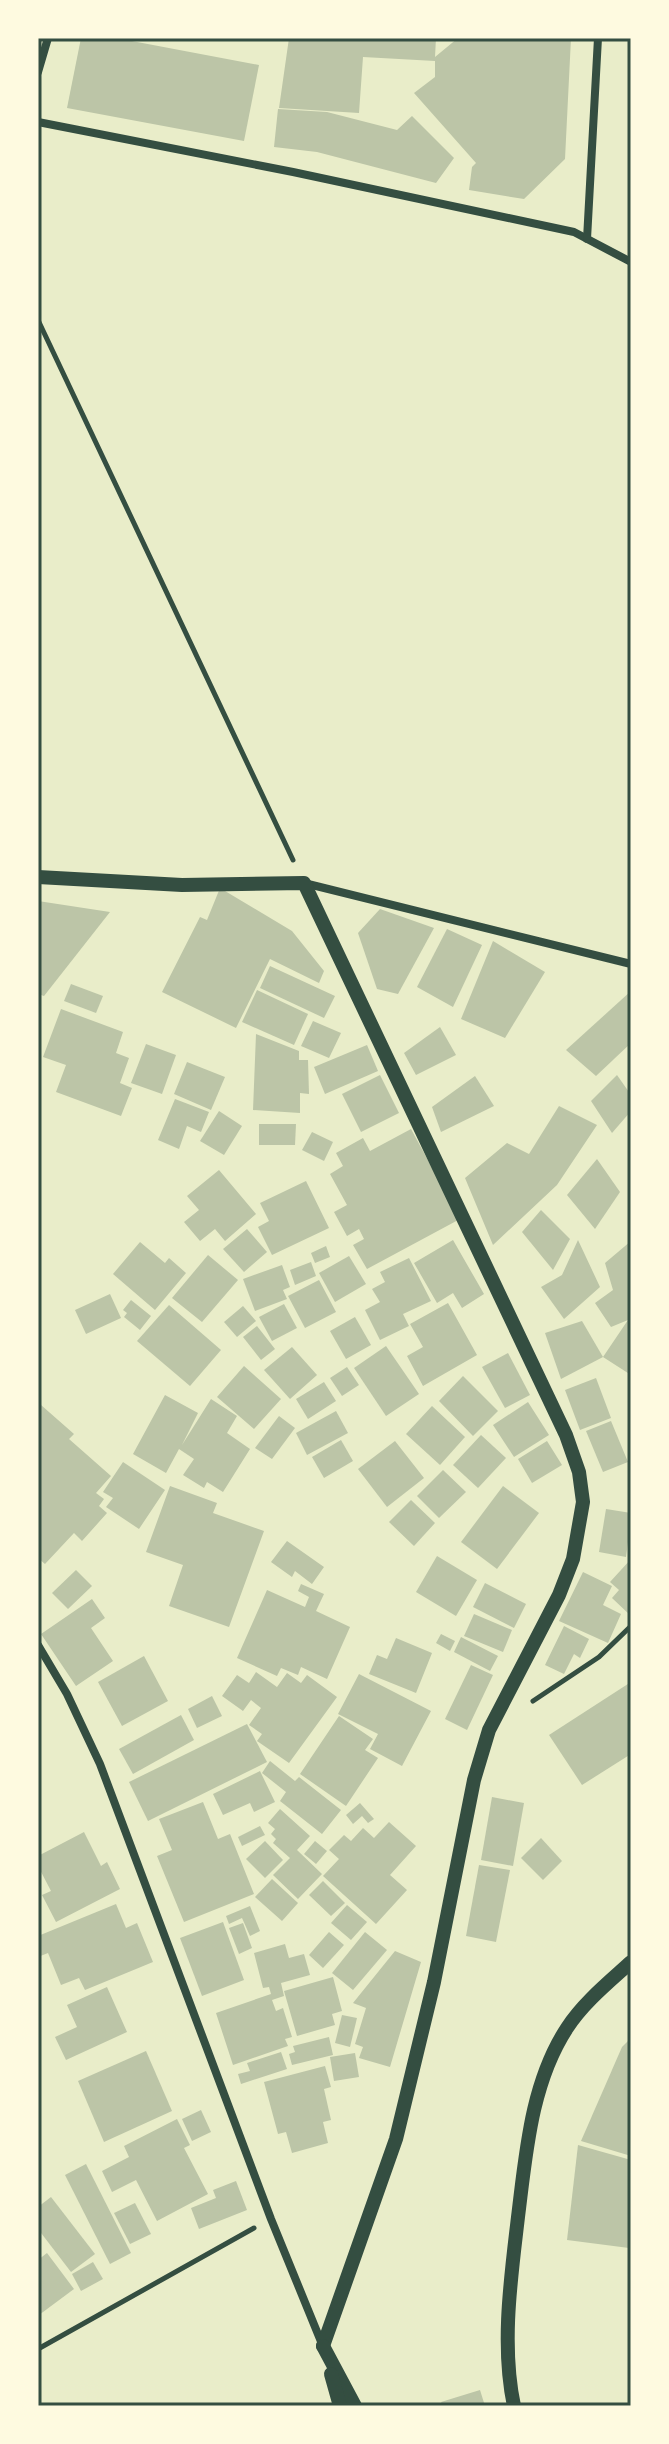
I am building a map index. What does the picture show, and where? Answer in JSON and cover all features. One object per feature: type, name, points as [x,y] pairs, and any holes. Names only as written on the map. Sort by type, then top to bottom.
[{"type":"street","points":[[38,72],[48,38]]},
{"type":"street","points":[[587,239],[598,38]]},
{"type":"street","points":[[38,122],[309,175],[574,232],[631,262]]},
{"type":"street","points":[[38,877],[182,885],[304,883],[631,964]]},
{"type":"street","points":[[304,883],[566,1435],[579,1472],[583,1502],[573,1559],[564,1583],[489,1730],[478,1767],[434,1982],[396,2139],[323,2346],[340,2406]]},
{"type":"street","points":[[38,1645],[67,1694],[106,1778],[271,2219],[323,2346],[355,2406]]},
{"type":"street","points":[[514,2406],[510,2388],[510,2279],[531,2119],[547,2067],[567,2027],[631,1962]]},
{"type":"path","points":[[38,320],[304,883]]},
{"type":"path","points":[[526,1706],[599,1657],[631,1626]]},
{"type":"path","points":[[38,2349],[271,2219]]},
{"type":"building","points":[[81,38],[116,38],[259,65],[244,141],[67,108]]},
{"type":"building","points":[[289,38],[436,38],[435,57],[458,38],[571,38],[565,159],[524,199],[469,190],[472,167],[476,163],[414,93],[435,77],[435,61],[363,57],[359,113],[279,108]]},
{"type":"building","points":[[278,109],[327,112],[397,130],[412,116],[454,158],[436,183],[317,152],[274,147]]},
{"type":"building","points":[[220,888],[292,931],[324,971],[319,983],[270,959],[236,1028],[162,992],[200,917],[207,920]]},
{"type":"building","points":[[38,901],[110,912],[44,996],[38,994]]},
{"type":"building","points":[[380,909],[434,928],[398,994],[377,989],[358,933]]},
{"type":"building","points":[[447,929],[482,945],[453,1007],[417,987]]},
{"type":"building","points":[[493,941],[545,972],[505,1038],[461,1019]]},
{"type":"building","points":[[270,966],[335,996],[324,1018],[260,988]]},
{"type":"building","points":[[71,984],[103,996],[96,1013],[64,1001]]},
{"type":"building","points":[[257,990],[308,1014],[294,1045],[242,1022]]},
{"type":"building","points":[[631,991],[631,1043],[596,1076],[566,1050]]},
{"type":"building","points":[[61,1009],[123,1032],[116,1053],[129,1058],[120,1083],[132,1088],[121,1116],[56,1092],[66,1065],[43,1057]]},
{"type":"building","points":[[313,1021],[341,1033],[329,1058],[301,1046]]},
{"type":"building","points":[[440,1027],[456,1055],[416,1075],[404,1053]]},
{"type":"building","points":[[256,1034],[299,1051],[299,1060],[308,1060],[309,1094],[300,1093],[300,1113],[253,1110]]},
{"type":"building","points":[[146,1044],[176,1055],[162,1094],[131,1083]]},
{"type":"building","points":[[367,1045],[378,1071],[325,1094],[314,1067]]},
{"type":"building","points":[[187,1062],[225,1077],[211,1110],[174,1094]]},
{"type":"building","points":[[380,1075],[399,1113],[361,1132],[342,1094]]},
{"type":"building","points":[[617,1075],[631,1095],[631,1111],[612,1133],[591,1101]]},
{"type":"building","points":[[475,1076],[494,1106],[441,1132],[432,1107]]},
{"type":"building","points":[[175,1099],[209,1112],[201,1132],[187,1126],[179,1149],[158,1140]]},
{"type":"building","points":[[559,1106],[597,1125],[557,1185],[493,1245],[465,1178],[507,1143],[529,1154]]},
{"type":"building","points":[[219,1111],[242,1126],[224,1155],[200,1141]]},
{"type":"building","points":[[259,1124],[296,1124],[295,1145],[259,1145]]},
{"type":"building","points":[[411,1129],[460,1219],[367,1269],[353,1245],[364,1239],[359,1229],[347,1236],[334,1212],[347,1205],[330,1174],[343,1166],[336,1153],[363,1138],[370,1151]]},
{"type":"building","points":[[312,1132],[333,1142],[324,1161],[302,1150]]},
{"type":"building","points":[[597,1159],[620,1192],[595,1229],[567,1195]]},
{"type":"building","points":[[219,1170],[256,1214],[225,1241],[215,1229],[200,1241],[184,1222],[199,1210],[187,1196]]},
{"type":"building","points":[[306,1181],[329,1228],[272,1255],[258,1227],[269,1221],[260,1203]]},
{"type":"building","points":[[541,1210],[570,1239],[553,1270],[522,1232]]},
{"type":"building","points":[[247,1229],[267,1252],[244,1272],[223,1249]]},
{"type":"building","points":[[453,1240],[484,1294],[462,1308],[453,1293],[437,1303],[414,1263]]},
{"type":"building","points":[[578,1240],[600,1287],[564,1319],[541,1287],[562,1275]]},
{"type":"building","points":[[631,1241],[631,1318],[611,1327],[595,1303],[613,1290],[605,1263]]},
{"type":"building","points":[[140,1242],[165,1263],[169,1258],[186,1273],[155,1310],[113,1274]]},
{"type":"building","points":[[326,1246],[330,1257],[315,1263],[311,1253]]},
{"type":"building","points":[[208,1255],[238,1280],[202,1322],[172,1298]]},
{"type":"building","points":[[349,1256],[366,1284],[335,1302],[319,1273]]},
{"type":"building","points":[[409,1258],[431,1301],[403,1314],[409,1326],[380,1340],[365,1310],[380,1302],[372,1289],[385,1282],[380,1272]]},
{"type":"building","points":[[311,1262],[316,1276],[295,1285],[290,1270]]},
{"type":"building","points":[[282,1265],[290,1287],[283,1290],[287,1299],[255,1311],[243,1279]]},
{"type":"building","points":[[319,1280],[336,1312],[305,1328],[288,1296]]},
{"type":"building","points":[[110,1294],[121,1318],[86,1334],[75,1310]]},
{"type":"building","points":[[131,1300],[151,1316],[140,1330],[124,1317],[127,1313],[123,1310]]},
{"type":"building","points":[[448,1303],[477,1355],[423,1386],[407,1356],[423,1347],[410,1324]]},
{"type":"building","points":[[284,1304],[297,1328],[272,1341],[259,1317]]},
{"type":"building","points":[[169,1305],[221,1350],[190,1386],[137,1341]]},
{"type":"building","points":[[243,1306],[256,1321],[237,1337],[224,1322]]},
{"type":"building","points":[[355,1317],[371,1345],[346,1359],[330,1331]]},
{"type":"building","points":[[628,1320],[631,1321],[631,1375],[603,1357]]},
{"type":"building","points":[[582,1321],[603,1357],[561,1379],[545,1333]]},
{"type":"building","points":[[257,1326],[275,1349],[261,1360],[243,1337]]},
{"type":"building","points":[[386,1346],[419,1394],[386,1416],[354,1368]]},
{"type":"building","points":[[292,1347],[317,1375],[290,1399],[264,1370]]},
{"type":"building","points":[[508,1353],[530,1395],[505,1408],[482,1367]]},
{"type":"building","points":[[244,1366],[281,1399],[254,1429],[217,1397]]},
{"type":"building","points":[[347,1367],[359,1385],[342,1396],[330,1378]]},
{"type":"building","points":[[463,1376],[498,1411],[473,1436],[439,1401]]},
{"type":"building","points":[[596,1378],[611,1418],[580,1430],[565,1390]]},
{"type":"building","points":[[324,1382],[336,1401],[308,1419],[296,1399]]},
{"type":"building","points":[[165,1395],[198,1413],[182,1445],[211,1399],[237,1416],[227,1433],[250,1449],[223,1492],[207,1482],[204,1488],[183,1475],[194,1459],[179,1449],[166,1473],[133,1454]]},
{"type":"building","points":[[528,1402],[549,1435],[514,1457],[493,1425]]},
{"type":"building","points":[[41,1405],[74,1434],[69,1439],[111,1476],[96,1493],[104,1499],[99,1506],[107,1513],[82,1541],[74,1533],[45,1564],[38,1558],[38,1409]]},
{"type":"building","points":[[432,1406],[465,1437],[440,1465],[406,1434]]},
{"type":"building","points":[[336,1411],[348,1433],[307,1455],[296,1433]]},
{"type":"building","points":[[279,1416],[295,1428],[272,1459],[255,1448]]},
{"type":"building","points":[[611,1421],[628,1462],[603,1472],[586,1431]]},
{"type":"building","points":[[481,1435],[506,1458],[478,1488],[453,1465]]},
{"type":"building","points":[[341,1440],[353,1461],[324,1478],[312,1457]]},
{"type":"building","points":[[395,1441],[424,1478],[387,1507],[358,1469]]},
{"type":"building","points":[[547,1441],[562,1465],[532,1483],[518,1459]]},
{"type":"building","points":[[123,1462],[165,1490],[139,1529],[106,1507],[113,1498],[103,1492]]},
{"type":"building","points":[[443,1470],[466,1492],[439,1518],[417,1496]]},
{"type":"building","points":[[170,1486],[217,1503],[213,1513],[264,1531],[229,1627],[169,1606],[183,1565],[146,1552]]},
{"type":"building","points":[[503,1486],[539,1513],[497,1569],[461,1542]]},
{"type":"building","points":[[411,1500],[435,1523],[414,1546],[389,1522]]},
{"type":"building","points":[[606,1509],[631,1513],[631,1542],[628,1542],[626,1557],[599,1552]]},
{"type":"building","points":[[287,1541],[324,1567],[312,1584],[295,1571],[292,1577],[271,1562]]},
{"type":"building","points":[[437,1556],[477,1580],[456,1616],[416,1592]]},
{"type":"building","points":[[631,1559],[631,1616],[612,1598],[619,1590],[610,1582]]},
{"type":"building","points":[[76,1570],[92,1586],[68,1609],[52,1593]]},
{"type":"building","points":[[583,1572],[612,1586],[603,1605],[621,1614],[608,1643],[559,1621]]},
{"type":"building","points":[[485,1583],[526,1604],[514,1628],[473,1607]]},
{"type":"building","points":[[301,1584],[324,1594],[316,1611],[350,1627],[327,1679],[301,1667],[298,1675],[281,1668],[277,1676],[237,1658],[267,1590],[305,1607],[309,1597],[298,1591]]},
{"type":"building","points":[[92,1599],[105,1618],[91,1628],[113,1661],[76,1686],[41,1634]]},
{"type":"building","points":[[474,1614],[512,1630],[503,1652],[464,1636]]},
{"type":"building","points":[[564,1626],[589,1639],[580,1658],[574,1654],[564,1674],[545,1665]]},
{"type":"building","points":[[441,1634],[455,1641],[450,1651],[436,1643]]},
{"type":"building","points":[[461,1637],[498,1656],[490,1671],[454,1652]]},
{"type":"building","points":[[396,1638],[432,1653],[416,1693],[369,1674],[377,1655],[387,1659]]},
{"type":"building","points":[[144,1656],[168,1701],[122,1726],[98,1682]]},
{"type":"building","points":[[471,1665],[493,1675],[467,1730],[445,1719]]},
{"type":"building","points":[[256,1672],[277,1687],[287,1673],[301,1683],[307,1675],[337,1697],[289,1763],[257,1741],[262,1734],[249,1725],[261,1708],[251,1700],[243,1711],[222,1696],[237,1675],[249,1683]]},
{"type":"building","points":[[359,1674],[431,1711],[402,1766],[370,1749],[378,1734],[338,1714]]},
{"type":"building","points":[[631,1682],[631,1754],[582,1785],[549,1735]]},
{"type":"building","points":[[212,1696],[222,1716],[197,1728],[188,1709]]},
{"type":"building","points":[[181,1715],[194,1740],[133,1774],[119,1749]]},
{"type":"building","points":[[339,1716],[373,1739],[365,1750],[378,1758],[346,1806],[300,1774]]},
{"type":"building","points":[[247,1724],[267,1762],[148,1821],[129,1782]]},
{"type":"building","points":[[270,1761],[295,1781],[299,1777],[341,1810],[322,1834],[280,1801],[286,1792],[262,1773]]},
{"type":"building","points":[[260,1771],[275,1802],[254,1812],[250,1803],[223,1815],[213,1794]]},
{"type":"building","points":[[492,1797],[524,1803],[513,1866],[481,1860]]},
{"type":"building","points":[[203,1802],[218,1839],[230,1834],[254,1894],[184,1922],[157,1856],[172,1850],[159,1819]]},
{"type":"building","points":[[360,1803],[374,1819],[368,1823],[362,1816],[353,1824],[346,1815]]},
{"type":"building","points":[[280,1809],[310,1836],[297,1850],[322,1874],[298,1899],[273,1875],[290,1858],[273,1843],[276,1839],[271,1834],[275,1829],[268,1823]]},
{"type":"building","points":[[389,1822],[416,1846],[390,1875],[407,1890],[376,1924],[323,1876],[339,1859],[329,1850],[344,1835],[351,1841],[363,1828],[374,1838]]},
{"type":"building","points":[[260,1826],[265,1835],[242,1846],[238,1837]]},
{"type":"building","points":[[84,1832],[101,1866],[107,1862],[120,1889],[56,1922],[42,1895],[51,1891],[38,1866],[38,1856]]},
{"type":"building","points":[[541,1838],[562,1861],[543,1880],[521,1858]]},
{"type":"building","points":[[265,1841],[283,1860],[265,1878],[246,1859]]},
{"type":"building","points":[[315,1841],[327,1851],[316,1864],[304,1854]]},
{"type":"building","points":[[479,1865],[510,1870],[496,1942],[466,1936]]},
{"type":"building","points":[[272,1879],[298,1903],[282,1921],[255,1897]]},
{"type":"building","points":[[323,1881],[345,1903],[331,1916],[309,1895]]},
{"type":"building","points":[[116,1904],[126,1928],[137,1923],[153,1962],[85,1990],[79,1978],[61,1985],[48,1953],[38,1957],[38,1936]]},
{"type":"building","points":[[347,1905],[367,1922],[351,1940],[331,1923]]},
{"type":"building","points":[[250,1906],[260,1931],[250,1936],[242,1918],[229,1924],[226,1916]]},
{"type":"building","points":[[223,1922],[244,1980],[202,1996],[180,1938]]},
{"type":"building","points":[[243,1923],[252,1948],[239,1954],[229,1928]]},
{"type":"building","points":[[329,1932],[344,1945],[323,1968],[309,1955]]},
{"type":"building","points":[[365,1932],[387,1950],[353,1990],[332,1973]]},
{"type":"building","points":[[285,1944],[289,1958],[304,1954],[310,1975],[281,1983],[284,1996],[272,2000],[276,2011],[283,2008],[292,2037],[285,2039],[288,2046],[233,2065],[216,2013],[271,1994],[269,1987],[263,1988],[254,1953]]},
{"type":"building","points":[[395,1951],[421,1962],[390,2067],[359,2058],[363,2047],[355,2044],[366,2008],[353,2003]]},
{"type":"building","points":[[333,1977],[342,2011],[332,2014],[335,2025],[297,2036],[284,1991]]},
{"type":"building","points":[[107,1987],[127,2032],[66,2060],[55,2037],[77,2027],[67,2005]]},
{"type":"building","points":[[342,2015],[357,2018],[350,2047],[335,2043]]},
{"type":"building","points":[[329,2037],[333,2055],[292,2065],[289,2054],[295,2052],[293,2046]]},
{"type":"building","points":[[631,2038],[631,2156],[581,2141],[622,2047]]},
{"type":"building","points":[[146,2051],[172,2111],[104,2142],[78,2081]]},
{"type":"building","points":[[281,2052],[287,2069],[241,2084],[238,2074],[250,2071],[247,2063]]},
{"type":"building","points":[[355,2053],[359,2077],[334,2081],[330,2057]]},
{"type":"building","points":[[325,2066],[331,2087],[324,2089],[331,2120],[323,2122],[328,2143],[292,2153],[286,2132],[278,2134],[264,2082]]},
{"type":"building","points":[[201,2110],[211,2132],[192,2141],[182,2119]]},
{"type":"building","points":[[177,2119],[190,2145],[184,2148],[208,2194],[157,2221],[136,2180],[112,2192],[102,2171],[129,2157],[124,2146]]},
{"type":"building","points":[[578,2145],[631,2160],[629,2248],[567,2240]]},
{"type":"building","points":[[86,2164],[131,2253],[110,2264],[65,2175]]},
{"type":"building","points":[[236,2181],[247,2210],[199,2229],[191,2208],[216,2198],[213,2190]]},
{"type":"building","points":[[51,2197],[95,2254],[71,2272],[38,2229],[38,2207]]},
{"type":"building","points":[[135,2203],[151,2234],[130,2244],[114,2213]]},
{"type":"building","points":[[47,2253],[74,2289],[39,2315],[38,2260]]},
{"type":"building","points":[[93,2262],[103,2279],[81,2291],[72,2274]]},
{"type":"building","points":[[480,2390],[485,2406],[443,2406],[441,2402]]}]
